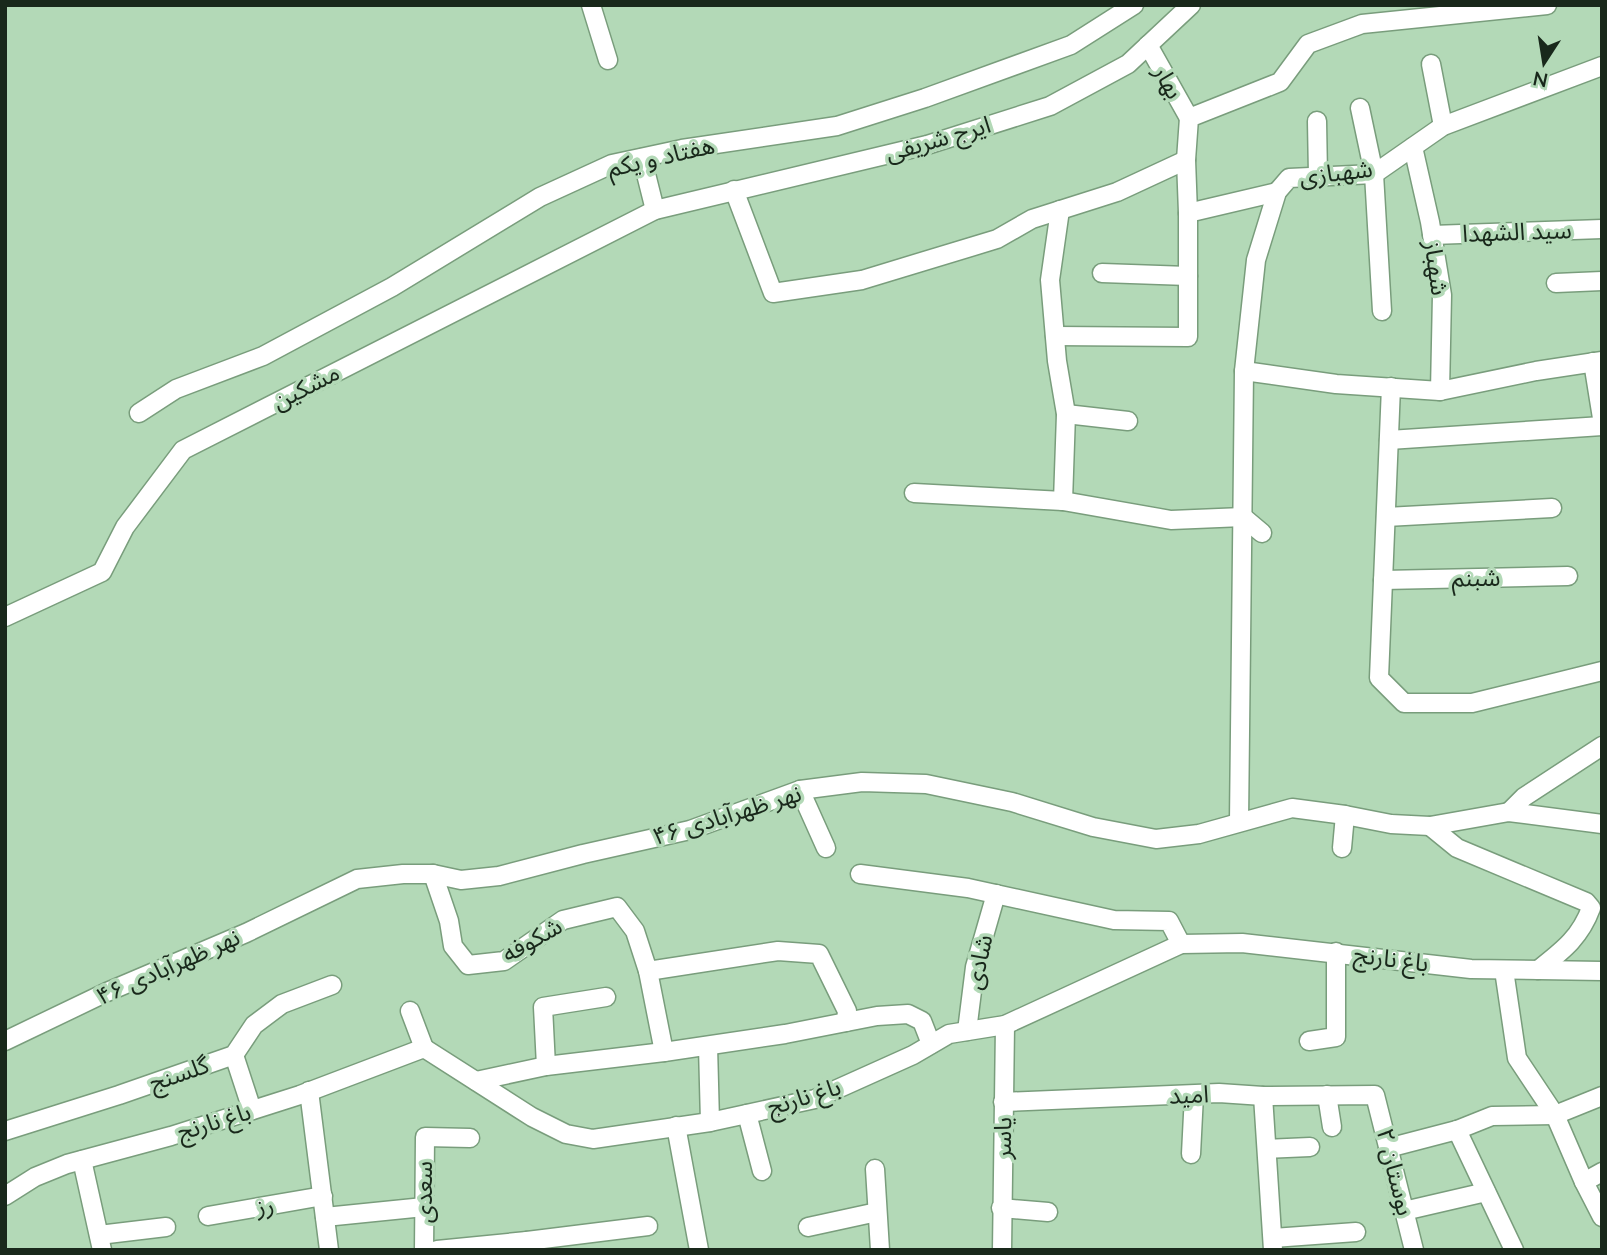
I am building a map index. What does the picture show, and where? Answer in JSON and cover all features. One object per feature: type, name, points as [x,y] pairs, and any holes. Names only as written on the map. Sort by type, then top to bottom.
[{"type":"street","points":[[590,5],[608,60]]},
{"type":"street","name":"هفتاد و یکم","points":[[139,413],[176,389],[263,356],[392,287],[540,197],[612,164],[682,149],[838,126],[925,98],[1071,45],[1134,5]]},
{"type":"street","name":"ایرج شریفی","points":[[655,210],[927,145],[1049,106],[1128,64],[1191,5]]},
{"type":"street","points":[[1055,336],[1188,337],[1186,160],[1189,118],[1280,82],[1308,44],[1362,24],[1547,5]]},
{"type":"street","name":"بهار","points":[[1148,46],[1189,118]]},
{"type":"street","points":[[1431,64],[1443,126]]},
{"type":"street","name":"شهبازی","points":[[1239,822],[1244,372],[1256,260],[1277,192],[1289,178],[1374,174],[1443,126],[1602,66]]},
{"type":"street","points":[[1360,108],[1374,174],[1382,311]]},
{"type":"street","points":[[1317,121],[1318,176]]},
{"type":"street","name":"شهباز","points":[[1413,147],[1442,295],[1440,391]]},
{"type":"street","points":[[642,158],[655,210]]},
{"type":"street","points":[[734,190],[773,293],[873,276],[998,239],[1032,219],[1117,192],[1186,160]]},
{"type":"street","points":[[1188,213],[1277,192]]},
{"type":"street","name":"مشکین","points":[[5,617],[102,572],[125,527],[183,450],[655,210]]},
{"type":"street","points":[[1060,210],[1050,281],[1066,414],[1063,501]]},
{"type":"street","name":"سید الشهدا","points":[[1432,235],[1602,229]]},
{"type":"street","points":[[1102,274],[1188,276]]},
{"type":"street","points":[[1556,283],[1602,281]]},
{"type":"street","points":[[1244,372],[1336,384],[1440,391],[1536,371],[1597,362],[1602,418]]},
{"type":"street","points":[[1391,387],[1380,678],[1404,703],[1472,703],[1602,671]]},
{"type":"street","points":[[1066,414],[1128,421]]},
{"type":"street","points":[[1389,440],[1602,426]]},
{"type":"street","points":[[914,493],[1063,501],[1171,520],[1243,517],[1262,533]]},
{"type":"street","points":[[1386,517],[1552,508]]},
{"type":"street","name":"شبنم","points":[[1383,580],[1568,576]]},
{"type":"street","points":[[1508,812],[1524,797],[1602,746]]},
{"type":"street","name":"نهر ظهرآبادی ۴۶","points":[[5,1041],[107,992],[246,933],[357,879],[403,874],[433,874],[461,880],[499,876],[690,830],[800,790],[862,782],[926,784],[1012,802],[1093,827],[1156,839],[1199,834],[1292,808],[1391,824],[1430,826],[1508,812],[1602,824]]},
{"type":"street","points":[[800,790],[826,848]]},
{"type":"street","points":[[1342,848],[1345,815]]},
{"type":"street","points":[[1430,826],[1457,848],[1586,902],[1591,908],[1584,928],[1564,950],[1538,970]]},
{"type":"street","name":"شکوفه","points":[[433,874],[449,921],[453,946],[468,965],[504,961],[563,920],[617,907],[635,931],[649,971]]},
{"type":"street","points":[[860,874],[968,888],[1114,920],[1169,921],[1181,944]]},
{"type":"street","name":"شادی","points":[[967,1031],[975,967],[996,894]]},
{"type":"street","name":"باغ نارنج","points":[[5,1196],[35,1177],[82,1160],[252,1110],[424,1048],[532,1118],[566,1134],[593,1139],[710,1122],[816,1099],[913,1055],[949,1034],[1005,1025],[1181,944],[1242,943],[1471,969],[1602,971]]},
{"type":"street","points":[[664,1052],[649,971],[778,951],[819,954],[847,1011],[846,1022]]},
{"type":"street","points":[[1309,1041],[1336,1037],[1336,953]]},
{"type":"street","points":[[1504,970],[1517,1058],[1555,1115],[1602,1217]]},
{"type":"street","name":"گلسنج","points":[[5,1131],[234,1055],[254,1025],[282,1004],[332,985]]},
{"type":"street","points":[[546,1066],[543,1007],[606,997]]},
{"type":"street","points":[[410,1011],[424,1048]]},
{"type":"street","points":[[476,1081],[546,1066],[708,1046],[877,1016],[908,1014],[922,1021],[932,1044]]},
{"type":"street","name":"یاسر","points":[[1002,1250],[1005,1025]]},
{"type":"street","points":[[708,1046],[710,1122]]},
{"type":"street","points":[[234,1055],[252,1110]]},
{"type":"street","points":[[309,1091],[329,1250]]},
{"type":"street","points":[[1191,1154],[1194,1095]]},
{"type":"street","name":"امید","points":[[1003,1102],[1194,1095],[1376,1095]]},
{"type":"street","name":"بوستان ۲","points":[[1376,1095],[1414,1250]]},
{"type":"street","points":[[1263,1096],[1273,1244],[1356,1232]]},
{"type":"street","points":[[1327,1096],[1332,1127]]},
{"type":"street","points":[[1388,1148],[1457,1130],[1492,1116],[1555,1115],[1602,1096]]},
{"type":"street","points":[[747,1114],[762,1171]]},
{"type":"street","points":[[677,1126],[699,1250]]},
{"type":"street","points":[[1457,1130],[1514,1250]]},
{"type":"street","name":"سعدی","points":[[424,1250],[425,1137],[470,1138]]},
{"type":"street","points":[[1267,1149],[1310,1147]]},
{"type":"street","points":[[82,1160],[100,1243],[166,1227]]},
{"type":"street","points":[[875,1169],[880,1250]]},
{"type":"street","points":[[1584,1182],[1602,1172]]},
{"type":"street","points":[[1404,1211],[1486,1192]]},
{"type":"street","name":"رز","points":[[208,1216],[323,1196]]},
{"type":"street","points":[[325,1217],[424,1207]]},
{"type":"street","points":[[1001,1208],[1048,1212]]},
{"type":"street","points":[[808,1227],[877,1212]]},
{"type":"street","points":[[437,1250],[533,1245],[648,1226]]}]
